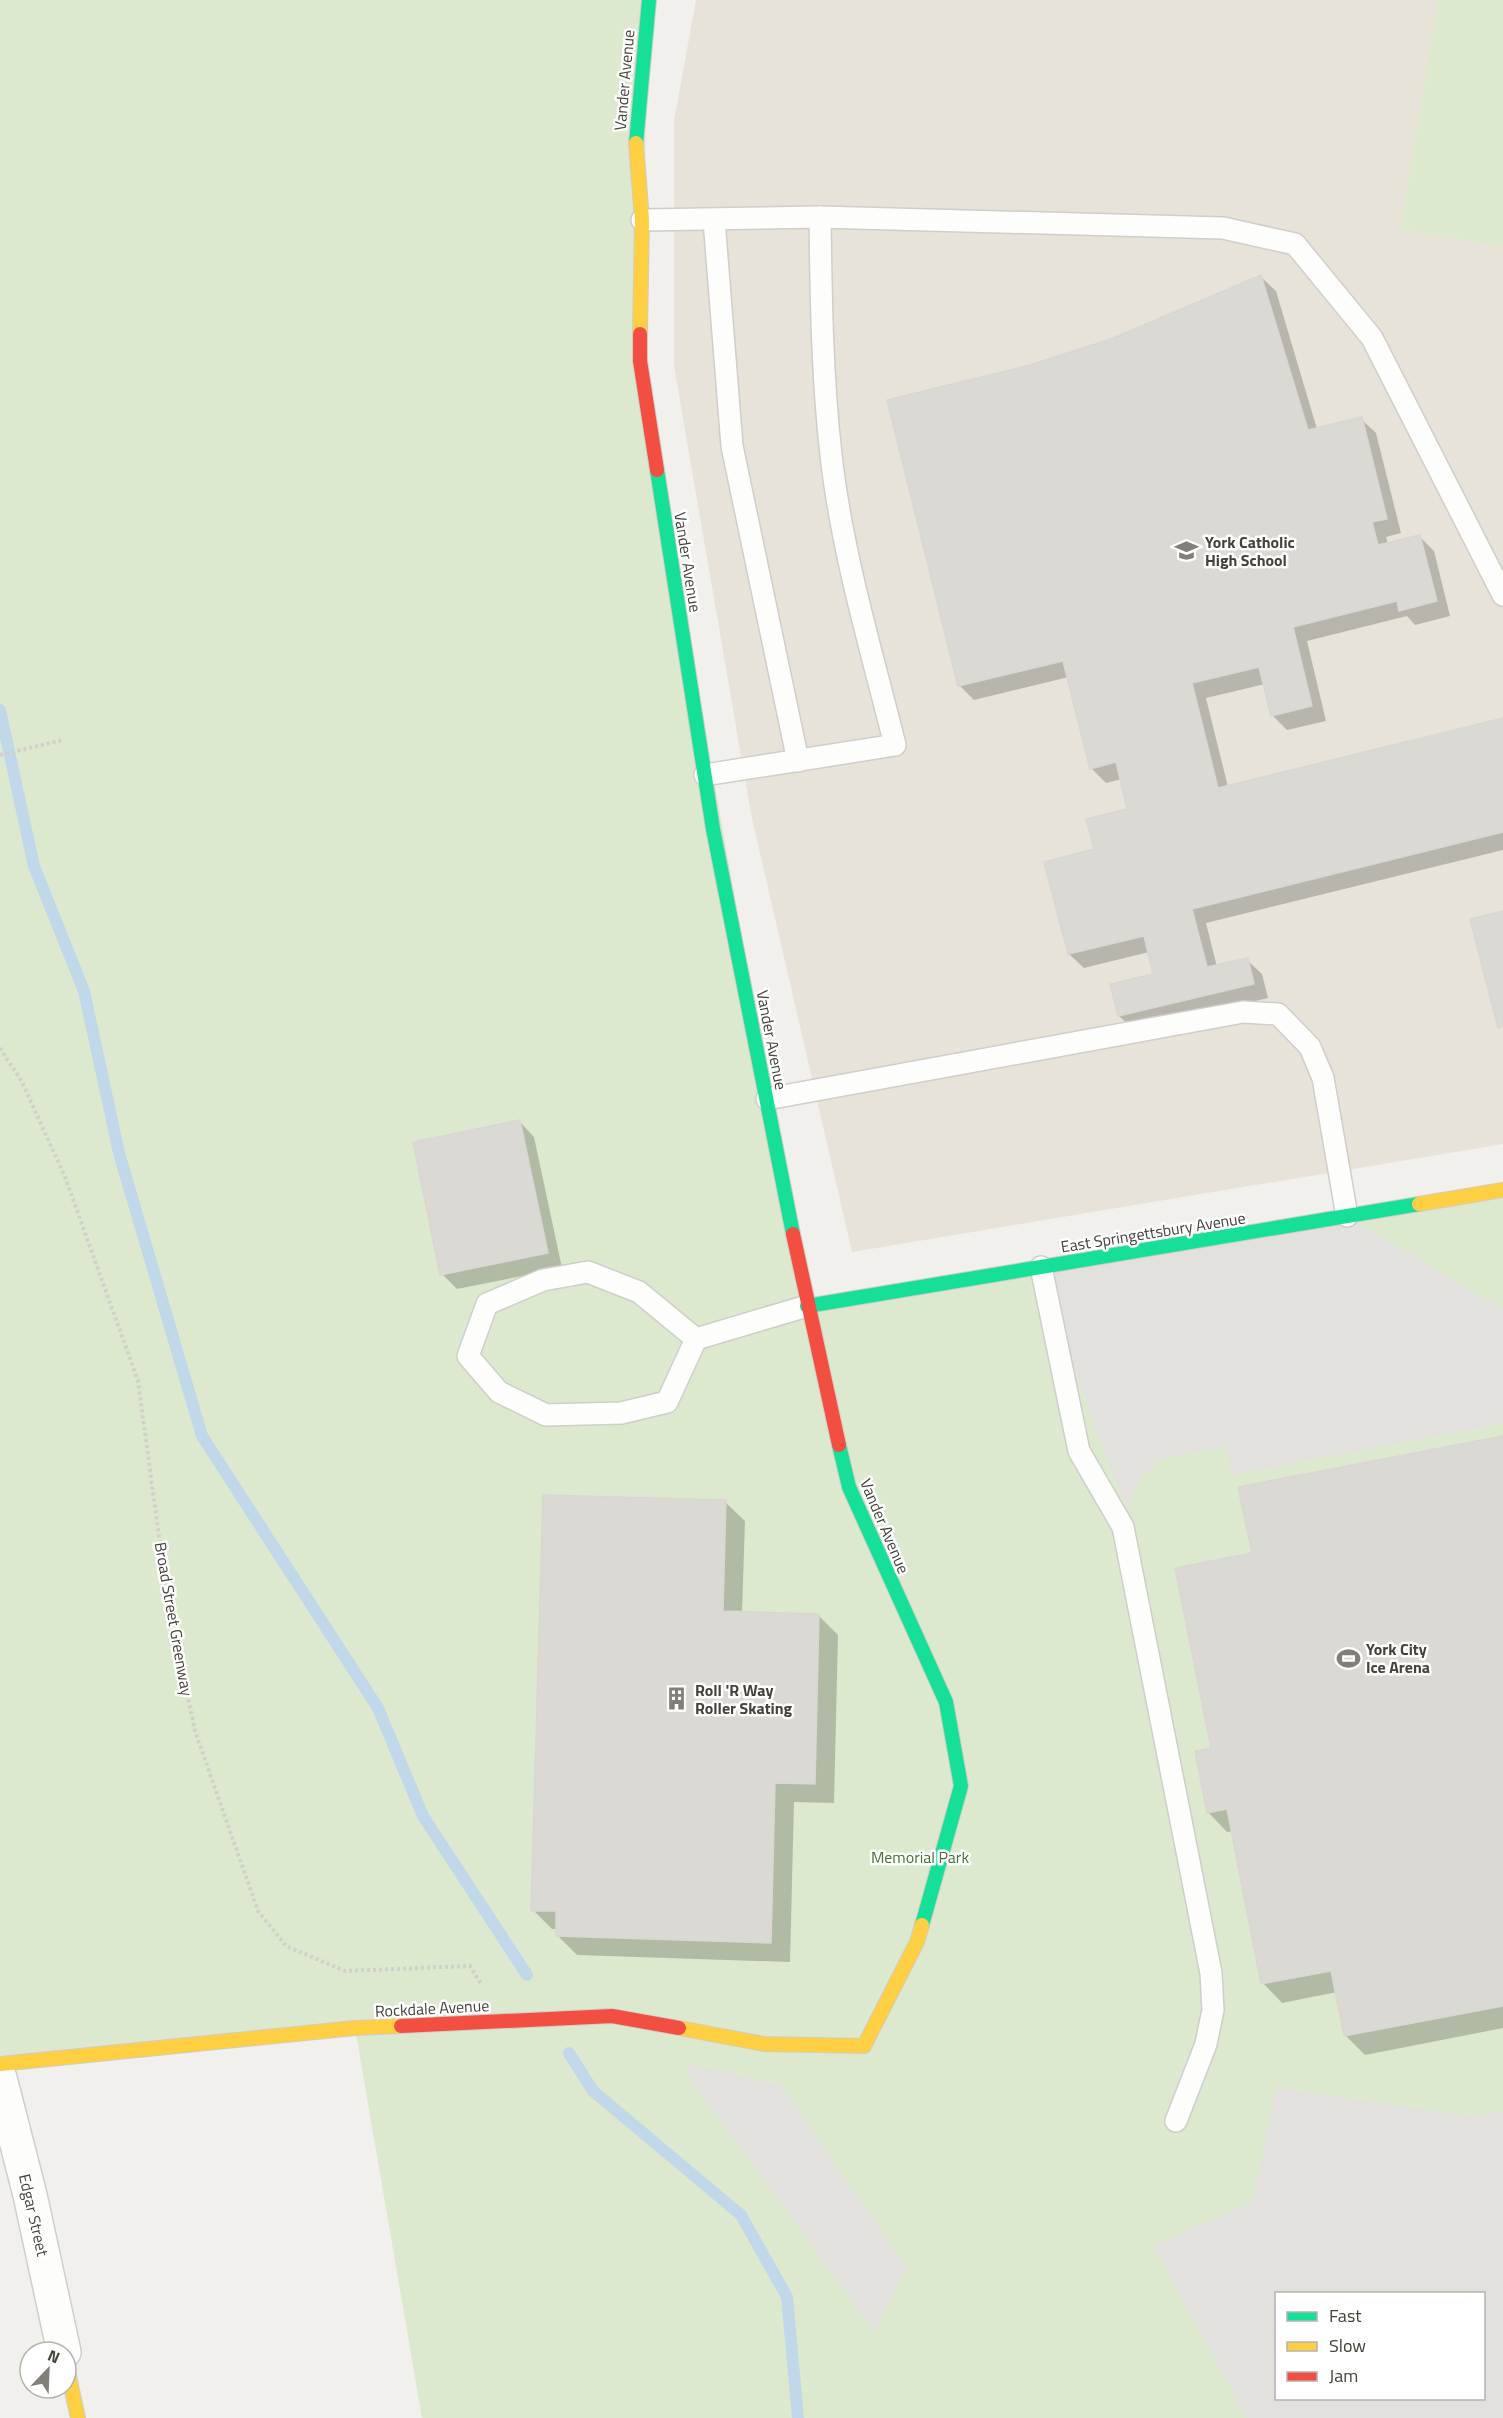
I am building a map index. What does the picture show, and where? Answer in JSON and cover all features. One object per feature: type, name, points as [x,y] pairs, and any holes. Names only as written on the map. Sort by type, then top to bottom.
[{"type":"street","name":"Vander Avenue","points":[[649,0],[636,142],[642,220],[640,362],[705,775],[807,1306],[849,1487],[915,1638],[946,1702],[961,1786],[917,1942],[864,2046]]},
{"type":"street","name":"East Springettsbury Avenue","points":[[807,1306],[1503,1190]]},
{"type":"street","name":"Rockdale Avenue","points":[[0,2064],[355,2028],[612,2016],[764,2044],[864,2046]]},
{"type":"street","name":"Edgar Street","points":[[0,2078],[30,2195],[61,2340]]},
{"type":"street","points":[[74,2400],[78,2418]]},
{"type":"lane","points":[[642,220],[820,217],[1223,228],[1295,244],[1372,338],[1503,594]]},
{"type":"lane","points":[[705,775],[895,745],[843,532],[831,455],[823,358],[820,217]]},
{"type":"lane","points":[[714,220],[732,446],[798,761]]},
{"type":"lane","points":[[766,1099],[1243,1012],[1278,1014],[1310,1047],[1323,1078],[1347,1216]]},
{"type":"lane","points":[[1041,1267],[1079,1451],[1123,1527],[1211,1973],[1213,2010],[1206,2044],[1176,2121]]},
{"type":"lane","points":[[696,1339],[639,1292],[588,1272],[543,1280],[487,1304],[468,1356],[499,1392],[546,1415],[621,1413],[666,1402],[696,1339],[807,1306]]},
{"type":"path","points":[[0,755],[63,740]]},
{"type":"path","name":"Broad Street Greenway","points":[[0,1048],[22,1082],[65,1176],[138,1381],[168,1603],[195,1731],[258,1911],[286,1946],[345,1971],[470,1966],[504,2021]]},
{"type":"shaded area","points":[[696,0],[1503,0],[1503,1144],[852,1252],[751,814],[674,366],[674,121]]},
{"type":"shaded area","points":[[1347,1216],[1503,1310],[1503,1423],[1232,1475],[1225,1446],[1174,1456],[1158,1462],[1144,1474],[1131,1497],[1128,1512],[1090,1413],[1041,1267]]},
{"type":"shaded area","points":[[684,2063],[782,2086],[906,2268],[875,2332],[694,2084]]},
{"type":"shaded area","points":[[1277,2088],[1475,2117],[1503,2110],[1503,2418],[1247,2418],[1153,2246],[1252,2202]]},
{"type":"green space","name":"Memorial Park","points":[[0,0],[649,0],[640,361],[807,1306],[1503,1190],[1503,2418],[422,2418],[355,2028],[0,2064]]},
{"type":"green space","points":[[1438,0],[1503,0],[1503,247],[1400,229]]},
{"type":"building","points":[[1261,275],[1308,430],[1362,417],[1387,519],[1372,522],[1378,545],[1420,535],[1437,601],[1399,611],[1397,601],[1293,627],[1312,706],[1271,716],[1259,667],[1192,683],[1218,788],[1503,718],[1503,832],[1192,909],[1207,967],[1248,958],[1254,984],[1118,1016],[1110,984],[1153,974],[1144,936],[1068,954],[1044,862],[1094,849],[1086,819],[1127,809],[1116,762],[1090,769],[1063,661],[958,686],[887,400],[1030,365],[1111,339]]},
{"type":"building","points":[[1503,911],[1503,1026],[1498,1028],[1470,919]]},
{"type":"building","points":[[520,1120],[548,1253],[440,1275],[413,1142]]},
{"type":"building","name":"York City Ice Arena","points":[[1503,1436],[1503,2006],[1344,2036],[1331,1971],[1261,1984],[1227,1809],[1207,1813],[1195,1751],[1211,1748],[1175,1568],[1252,1553],[1238,1487]]},
{"type":"building","name":"Roll 'R Way Roller Skating","points":[[543,1495],[726,1500],[723,1611],[819,1614],[815,1784],[775,1783],[771,1943],[556,1936],[556,1911],[531,1911]]},
{"type":"waterway","points":[[0,710],[34,866],[84,991],[119,1153],[202,1436],[378,1708],[423,1816],[527,1975]]},
{"type":"waterway","points":[[569,2053],[593,2091],[741,2215],[787,2297],[798,2418]]},
{"type":"traffic: fast","points":[[636,143],[649,0]]},
{"type":"traffic: fast","points":[[657,470],[713,829],[793,1234]]},
{"type":"traffic: fast","points":[[807,1306],[1419,1204]]},
{"type":"traffic: fast","points":[[839,1445],[849,1487],[946,1702],[961,1786],[922,1925]]},
{"type":"traffic: slow","points":[[636,143],[642,220],[640,334]]},
{"type":"traffic: slow","points":[[1419,1204],[1503,1190]]},
{"type":"traffic: slow","points":[[679,2028],[764,2044],[864,2046],[917,1942],[922,1925]]},
{"type":"traffic: slow","points":[[0,2064],[355,2028],[401,2026]]},
{"type":"traffic: slow","points":[[74,2400],[78,2418]]},
{"type":"traffic: jam","points":[[640,334],[640,361],[657,470]]},
{"type":"traffic: jam","points":[[793,1234],[839,1445]]},
{"type":"traffic: jam","points":[[401,2026],[612,2016],[679,2028]]},
{"type":"place","name":"York Catholic High School","points":[[1187,551]]},
{"type":"place","name":"York City Ice Arena","points":[[1348,1658]]},
{"type":"place","name":"Roll 'R Way Roller Skating","points":[[677,1699]]}]
